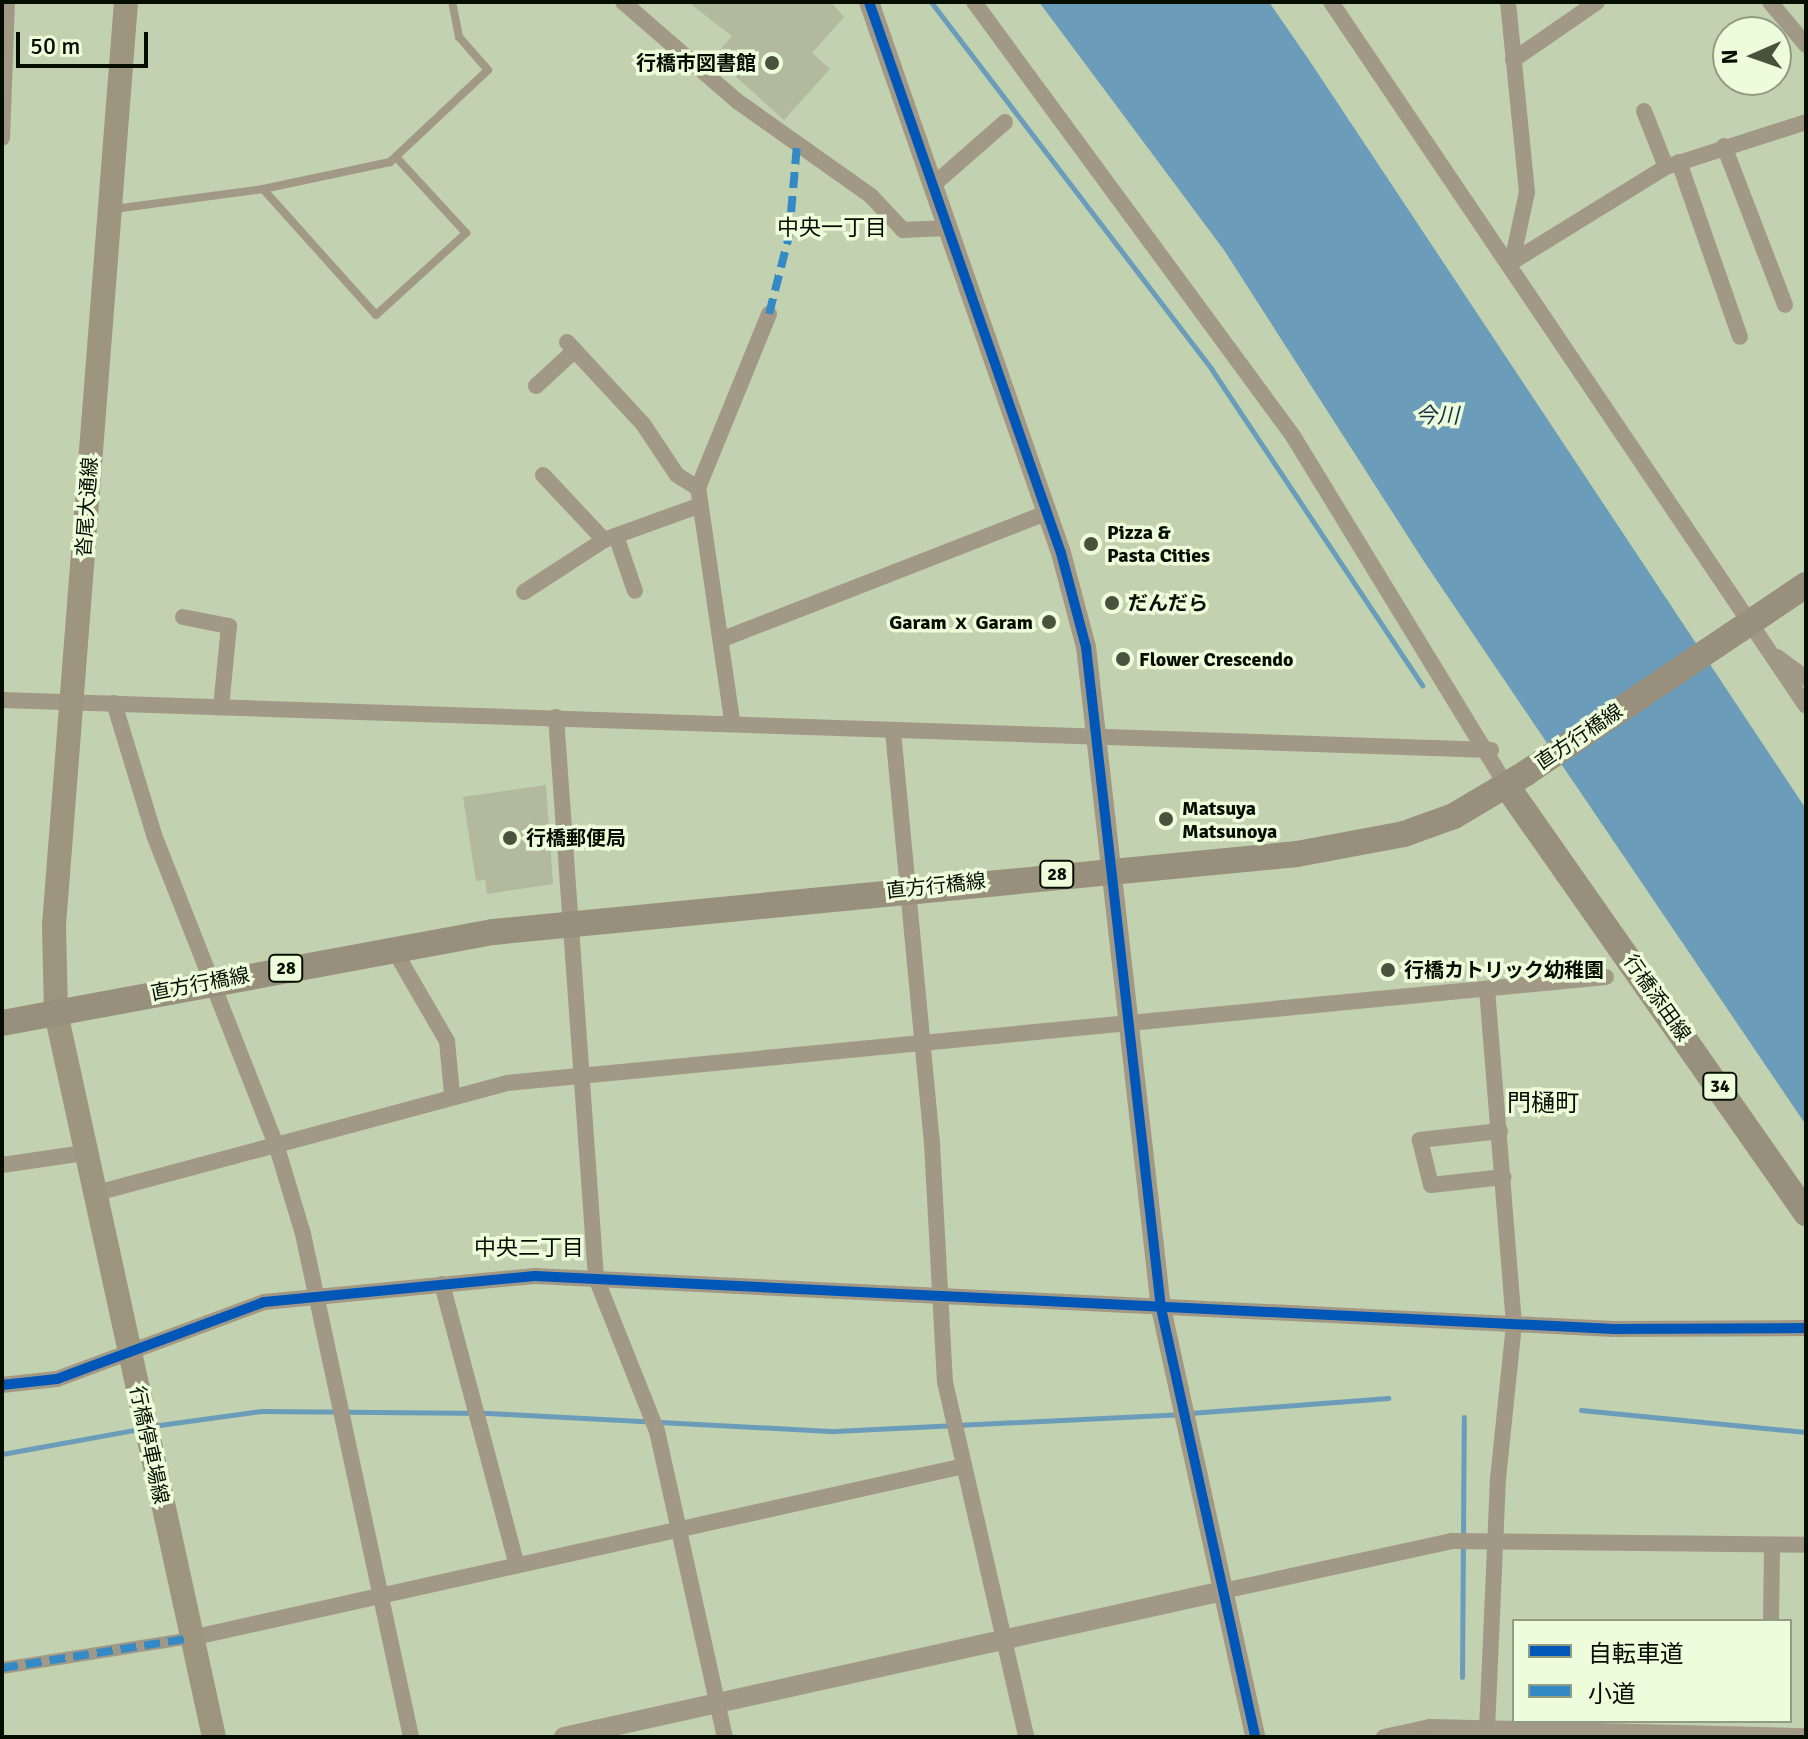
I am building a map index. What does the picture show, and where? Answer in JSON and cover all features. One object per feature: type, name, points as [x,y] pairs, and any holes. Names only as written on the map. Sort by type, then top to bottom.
[{"type":"main road","name":"沓尾大通線","points":[[56,1013],[54,925],[126,2]]},
{"type":"main road","name":"直方行橋線","points":[[2,1023],[393,948],[572,922],[1346,847],[1454,816],[1516,779],[1806,585]]},
{"type":"main road","name":"行橋添田線","points":[[1516,779],[1806,1213]]},
{"type":"main road","name":"行橋停車場線","points":[[56,1013],[84,1153],[214,1737]]},
{"type":"street","points":[[2,138],[7,2]]},
{"type":"street","points":[[623,2],[737,101],[871,196],[903,230],[947,228]]},
{"type":"street","points":[[869,2],[1047,513],[1086,647],[1099,740],[1126,1023],[1161,1308],[1255,1737]]},
{"type":"street","points":[[974,2],[1243,364],[1491,750],[1516,779]]},
{"type":"street","points":[[1331,2],[1512,262],[1745,626],[1771,655],[1806,706]]},
{"type":"street","points":[[1508,2],[1527,192],[1512,262]]},
{"type":"street","points":[[1513,60],[1597,2]]},
{"type":"street","points":[[1770,2],[1806,45]]},
{"type":"street","points":[[1644,111],[1673,165],[1740,337]]},
{"type":"street","points":[[932,186],[1005,122]]},
{"type":"street","points":[[1512,262],[1673,165],[1806,122]]},
{"type":"street","points":[[1724,146],[1785,305]]},
{"type":"street","points":[[732,720],[723,639],[698,506],[698,488],[769,314]]},
{"type":"street","points":[[536,386],[571,346],[677,475],[698,488]]},
{"type":"street","points":[[543,475],[610,538],[635,591]]},
{"type":"street","points":[[524,592],[610,538],[698,506]]},
{"type":"street","points":[[723,639],[1047,513]]},
{"type":"street","points":[[183,617],[229,626],[221,708]]},
{"type":"street","points":[[1771,655],[1806,678]]},
{"type":"street","points":[[2,700],[732,720],[1099,740],[1491,750]]},
{"type":"street","points":[[114,703],[154,835],[276,1144],[411,1737]]},
{"type":"street","points":[[556,717],[596,1278],[650,1410],[725,1737]]},
{"type":"street","points":[[893,731],[904,889],[942,1295],[945,1382],[1026,1737]]},
{"type":"street","points":[[393,948],[447,1041],[452,1094]]},
{"type":"street","points":[[93,1194],[452,1094],[582,1073],[1606,977]]},
{"type":"street","points":[[1479,1733],[1514,1324],[1487,989]]},
{"type":"street","points":[[1500,1131],[1420,1140],[1431,1185],[1504,1177]]},
{"type":"street","points":[[2,1165],[84,1153]]},
{"type":"street","points":[[2,1385],[57,1379],[264,1302],[442,1284],[596,1278],[1514,1324],[1806,1328]]},
{"type":"street","points":[[442,1284],[517,1565]]},
{"type":"street","points":[[2,1668],[191,1638],[964,1466]]},
{"type":"street","points":[[564,1737],[1453,1541],[1496,1539],[1806,1545]]},
{"type":"street","points":[[1771,1619],[1772,1545]]},
{"type":"street","points":[[1384,1737],[1430,1727],[1479,1733],[1575,1735],[1769,1731],[1806,1736]]},
{"type":"lane","points":[[109,209],[263,189],[376,169],[396,157],[488,70],[459,37],[452,2]]},
{"type":"lane","points":[[263,189],[376,315],[466,233],[396,157]]},
{"type":"water","name":"今川","points":[[1039,2],[1269,2],[1307,57],[1806,809],[1806,1125],[1425,563],[1224,250]]},
{"type":"building","name":"行橋市図書館","points":[[688,2],[831,2],[844,17],[812,53],[830,69],[784,120],[714,57],[732,36]]},
{"type":"building","name":"行橋郵便局","points":[[546,785],[553,884],[487,894],[485,880],[476,881],[463,797]]},
{"type":"waterway","points":[[931,2],[1212,370],[1422,685]]},
{"type":"waterway","points":[[1190,1413],[1388,1398]]},
{"type":"waterway","points":[[1581,1410],[1806,1432]]},
{"type":"waterway","points":[[152,1426],[262,1411],[488,1413],[835,1431],[1180,1414]]},
{"type":"waterway","points":[[1462,1677],[1464,1417]]},
{"type":"waterway","points":[[2,1454],[139,1429]]},
{"type":"marked path","points":[[769,314],[789,236],[797,145]]},
{"type":"marked path","points":[[2,1668],[191,1638]]},
{"type":"cycle path","points":[[869,2],[1061,553],[1086,647],[1161,1308],[1255,1737]]},
{"type":"cycle path","points":[[2,1385],[57,1379],[264,1302],[535,1276],[1614,1329],[1806,1328]]},
{"type":"place","name":"行橋市図書館","points":[[772,63]]},
{"type":"place","name":"Pizza & Pasta Cities","points":[[1091,544]]},
{"type":"place","name":"だんだら","points":[[1112,603]]},
{"type":"place","name":"Garam ｘ Garam","points":[[1049,622]]},
{"type":"place","name":"Flower Crescendo","points":[[1123,659]]},
{"type":"place","name":"Matsuya Matsunoya","points":[[1166,819]]},
{"type":"place","name":"行橋郵便局","points":[[510,838]]},
{"type":"place","name":"行橋カトリック幼稚園","points":[[1388,970]]},
{"type":"district","name":"中央一丁目","points":[[832,228]]},
{"type":"district","name":"門樋町","points":[[1543,1104]]},
{"type":"district","name":"中央二丁目","points":[[529,1248]]}]
